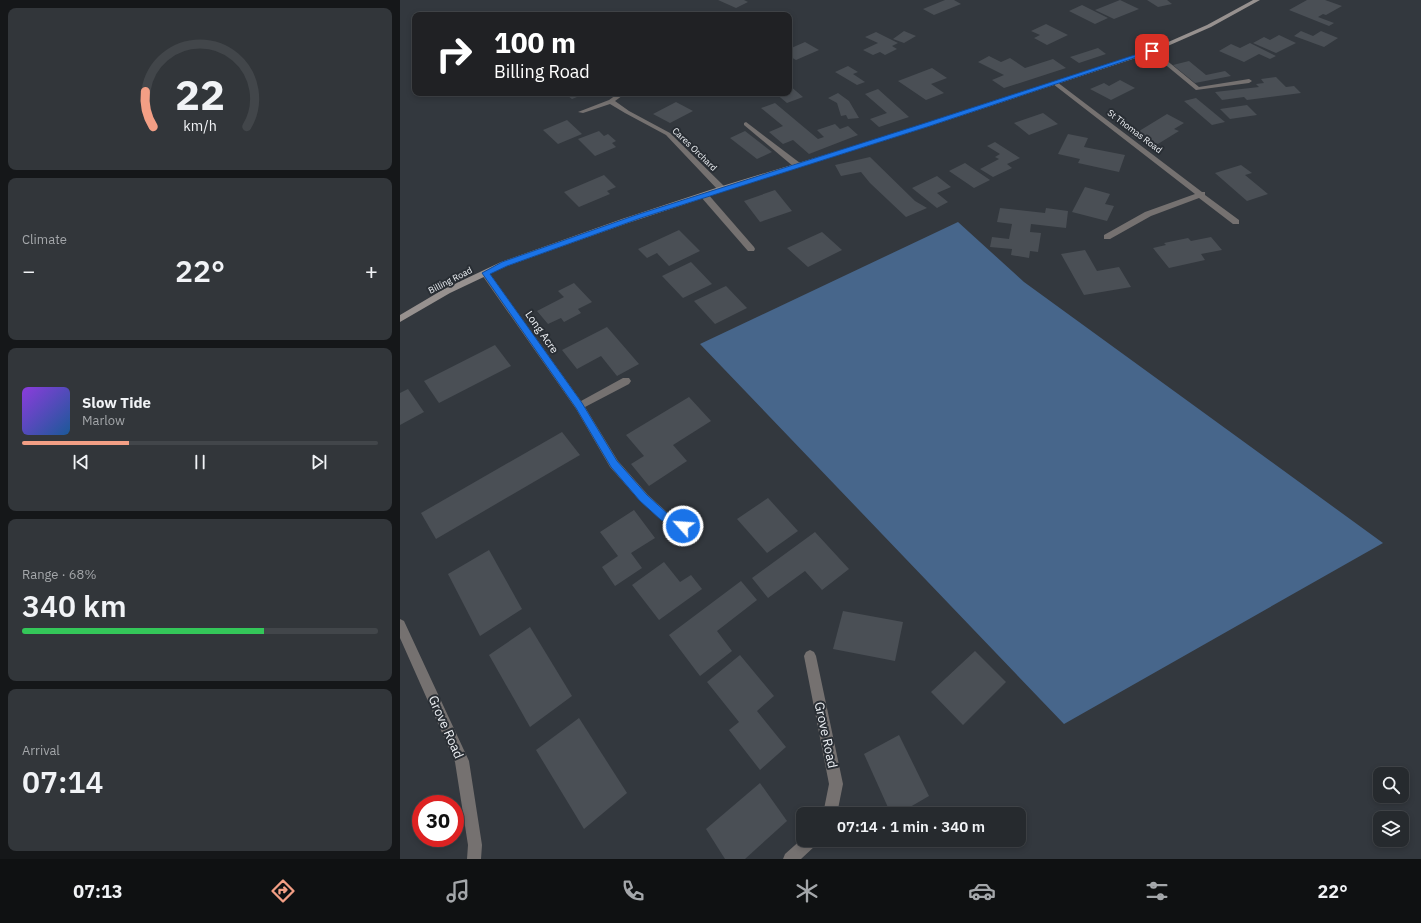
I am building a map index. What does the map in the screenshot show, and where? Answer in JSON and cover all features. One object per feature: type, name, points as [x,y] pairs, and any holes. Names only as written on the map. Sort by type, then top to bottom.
[{"type":"street","name":"Billing Road","points":[[400,319],[447,290],[504,264],[618,223],[797,165],[925,126],[1152,51],[1209,26],[1257,0]]},
{"type":"street","points":[[1152,51],[1198,89],[1249,81]]},
{"type":"street","name":"St Thomas Road","points":[[1055,83],[1202,194],[1236,222]]},
{"type":"street","points":[[581,112],[611,101],[618,96]]},
{"type":"street","name":"Cares Orchard","points":[[611,101],[627,112],[668,134],[722,189]]},
{"type":"street","points":[[746,124],[797,165]]},
{"type":"street","points":[[1108,237],[1148,214],[1202,194]]},
{"type":"street","points":[[704,195],[751,249]]},
{"type":"street","name":"Long Acre","points":[[486,273],[579,406],[614,464],[644,498],[665,517],[683,526]]},
{"type":"street","points":[[579,406],[626,381]]},
{"type":"street","name":"Grove Road","points":[[400,626],[462,760],[475,844],[474,859]]},
{"type":"street","name":"Grove Road","points":[[810,656],[836,784],[832,807]]},
{"type":"street","points":[[790,859],[803,847]]},
{"type":"shaded area","points":[[958,222],[1024,282],[1383,543],[1064,724],[700,344]]},
{"type":"building","points":[[718,0],[744,0],[748,2],[736,8]]},
{"type":"building","points":[[945,0],[954,0],[961,4],[934,15],[923,9]]},
{"type":"building","points":[[1120,0],[1139,9],[1114,19],[1095,10]]},
{"type":"building","points":[[1147,0],[1167,0],[1172,4],[1158,7]]},
{"type":"building","points":[[1307,0],[1325,0],[1342,6],[1326,15],[1323,14],[1318,17],[1334,23],[1329,26],[1289,10]]},
{"type":"building","points":[[1082,5],[1108,18],[1095,24],[1069,11]]},
{"type":"building","points":[[1046,24],[1068,35],[1047,45],[1034,38],[1040,35],[1031,31]]},
{"type":"building","points":[[904,31],[916,36],[904,43],[893,39]]},
{"type":"building","points":[[1301,31],[1313,36],[1321,31],[1338,38],[1324,47],[1294,36]]},
{"type":"building","points":[[876,32],[898,43],[892,46],[897,49],[885,55],[880,52],[873,55],[863,50],[878,43],[865,37]]},
{"type":"building","points":[[1279,35],[1296,43],[1276,53],[1253,43],[1264,37],[1270,40]]},
{"type":"building","points":[[805,42],[819,50],[796,60],[792,58],[792,48]]},
{"type":"building","points":[[1250,43],[1276,56],[1270,59],[1259,54],[1244,62],[1219,51],[1231,44],[1240,48]]},
{"type":"building","points":[[1098,48],[1106,54],[1079,63],[1070,57]]},
{"type":"building","points":[[989,56],[1001,62],[1010,58],[1025,68],[1053,59],[1066,68],[1004,88],[992,80],[1004,75],[978,62]]},
{"type":"building","points":[[1189,61],[1206,75],[1225,71],[1231,76],[1195,83],[1173,65]]},
{"type":"building","points":[[848,66],[858,72],[853,74],[865,82],[857,85],[835,72]]},
{"type":"building","points":[[932,68],[947,78],[931,84],[944,93],[926,100],[898,81]]},
{"type":"building","points":[[1276,77],[1286,87],[1294,86],[1301,93],[1247,100],[1244,97],[1222,100],[1215,92],[1259,87],[1256,84],[1264,83],[1261,79]]},
{"type":"building","points":[[1120,80],[1135,88],[1111,100],[1090,89],[1104,83],[1109,86]]},
{"type":"building","points":[[792,88],[803,97],[787,103],[779,96],[792,96]]},
{"type":"building","points":[[878,89],[909,117],[879,127],[870,119],[887,113],[865,94]]},
{"type":"building","points":[[838,93],[849,101],[859,118],[848,119],[846,115],[841,116],[837,103],[828,98]]},
{"type":"building","points":[[568,96],[580,96],[572,99]]},
{"type":"building","points":[[1196,98],[1225,122],[1212,125],[1184,101]]},
{"type":"building","points":[[676,102],[693,111],[670,123],[653,114]]},
{"type":"building","points":[[775,103],[818,139],[824,137],[817,130],[835,124],[840,129],[848,126],[858,135],[809,154],[793,140],[783,144],[769,132],[783,126],[761,108]]},
{"type":"building","points":[[1247,105],[1257,115],[1230,119],[1220,109]]},
{"type":"building","points":[[1043,113],[1058,124],[1029,135],[1014,123]]},
{"type":"building","points":[[1167,114],[1184,123],[1174,129],[1179,131],[1153,147],[1131,136]]},
{"type":"building","points":[[567,120],[582,134],[558,144],[543,130]]},
{"type":"building","points":[[599,131],[604,136],[608,134],[616,141],[612,143],[616,147],[595,156],[578,139]]},
{"type":"building","points":[[745,131],[772,152],[757,159],[730,138]]},
{"type":"building","points":[[1068,134],[1088,138],[1084,147],[1125,155],[1119,172],[1078,163],[1080,159],[1058,154]]},
{"type":"building","points":[[995,142],[1020,158],[1007,164],[1012,168],[993,177],[980,169],[999,159],[995,157],[1000,154],[987,146]]},
{"type":"building","points":[[870,157],[915,201],[927,208],[906,217],[870,183],[861,172],[841,176],[835,165]]},
{"type":"building","points":[[965,163],[990,180],[974,188],[949,171]]},
{"type":"building","points":[[1241,165],[1252,173],[1245,175],[1268,194],[1247,201],[1215,173]]},
{"type":"building","points":[[604,175],[616,187],[607,191],[610,194],[579,207],[564,192]]},
{"type":"building","points":[[937,176],[951,187],[937,193],[948,202],[937,208],[912,188]]},
{"type":"building","points":[[1085,187],[1110,194],[1105,204],[1114,206],[1107,221],[1072,212]]},
{"type":"building","points":[[775,190],[792,211],[760,222],[744,201]]},
{"type":"building","points":[[1000,208],[1045,213],[1046,208],[1068,211],[1066,228],[1031,224],[1030,232],[1041,233],[1038,252],[1030,251],[1029,258],[1011,255],[1012,249],[990,247],[992,237],[1009,239],[1012,224],[997,222]]},
{"type":"building","points":[[679,230],[700,251],[669,266],[657,253],[647,258],[638,249]]},
{"type":"building","points":[[822,232],[842,250],[808,267],[787,248]]},
{"type":"building","points":[[1211,237],[1222,250],[1201,254],[1205,260],[1169,268],[1153,248],[1166,245],[1164,243],[1188,238],[1191,241]]},
{"type":"building","points":[[1085,250],[1097,271],[1119,267],[1131,287],[1084,295],[1061,254]]},
{"type":"building","points":[[691,262],[712,284],[683,298],[662,276]]},
{"type":"building","points":[[574,283],[592,302],[578,309],[581,313],[564,322],[561,318],[548,324],[537,311],[564,297],[558,291]]},
{"type":"building","points":[[726,286],[747,308],[715,324],[694,301]]},
{"type":"building","points":[[607,327],[639,364],[617,376],[601,356],[577,369],[562,350]]},
{"type":"building","points":[[495,345],[511,366],[439,403],[424,381]]},
{"type":"building","points":[[408,389],[424,412],[400,425],[400,393]]},
{"type":"building","points":[[689,397],[711,421],[673,445],[687,461],[649,486],[631,464],[644,456],[626,435]]},
{"type":"building","points":[[562,432],[580,455],[436,539],[421,513]]},
{"type":"building","points":[[768,498],[798,531],[767,553],[737,519]]},
{"type":"building","points":[[634,510],[655,538],[631,553],[642,568],[615,586],[602,567],[618,556],[600,532]]},
{"type":"building","points":[[815,532],[849,569],[822,590],[805,571],[768,598],[752,578]]},
{"type":"building","points":[[489,550],[522,609],[480,636],[448,574]]},
{"type":"building","points":[[664,562],[680,582],[691,575],[702,589],[659,620],[632,585]]},
{"type":"building","points":[[741,581],[757,600],[717,631],[732,651],[700,676],[669,635]]},
{"type":"building","points":[[843,611],[903,622],[895,661],[833,649]]},
{"type":"building","points":[[530,627],[572,696],[530,727],[489,655]]},
{"type":"building","points":[[975,651],[1006,682],[963,725],[931,692]]},
{"type":"building","points":[[740,655],[774,696],[757,711],[786,747],[760,770],[729,730],[739,722],[707,682]]},
{"type":"building","points":[[579,718],[627,793],[584,829],[536,750]]},
{"type":"building","points":[[899,735],[929,796],[910,807],[888,807],[864,754]]},
{"type":"building","points":[[760,783],[787,821],[745,859],[725,859],[706,829]]},
{"type":"route","points":[[683,526],[665,517],[644,498],[614,464],[579,406],[486,273],[504,264],[638,216],[860,145],[925,126],[1152,51]]}]
